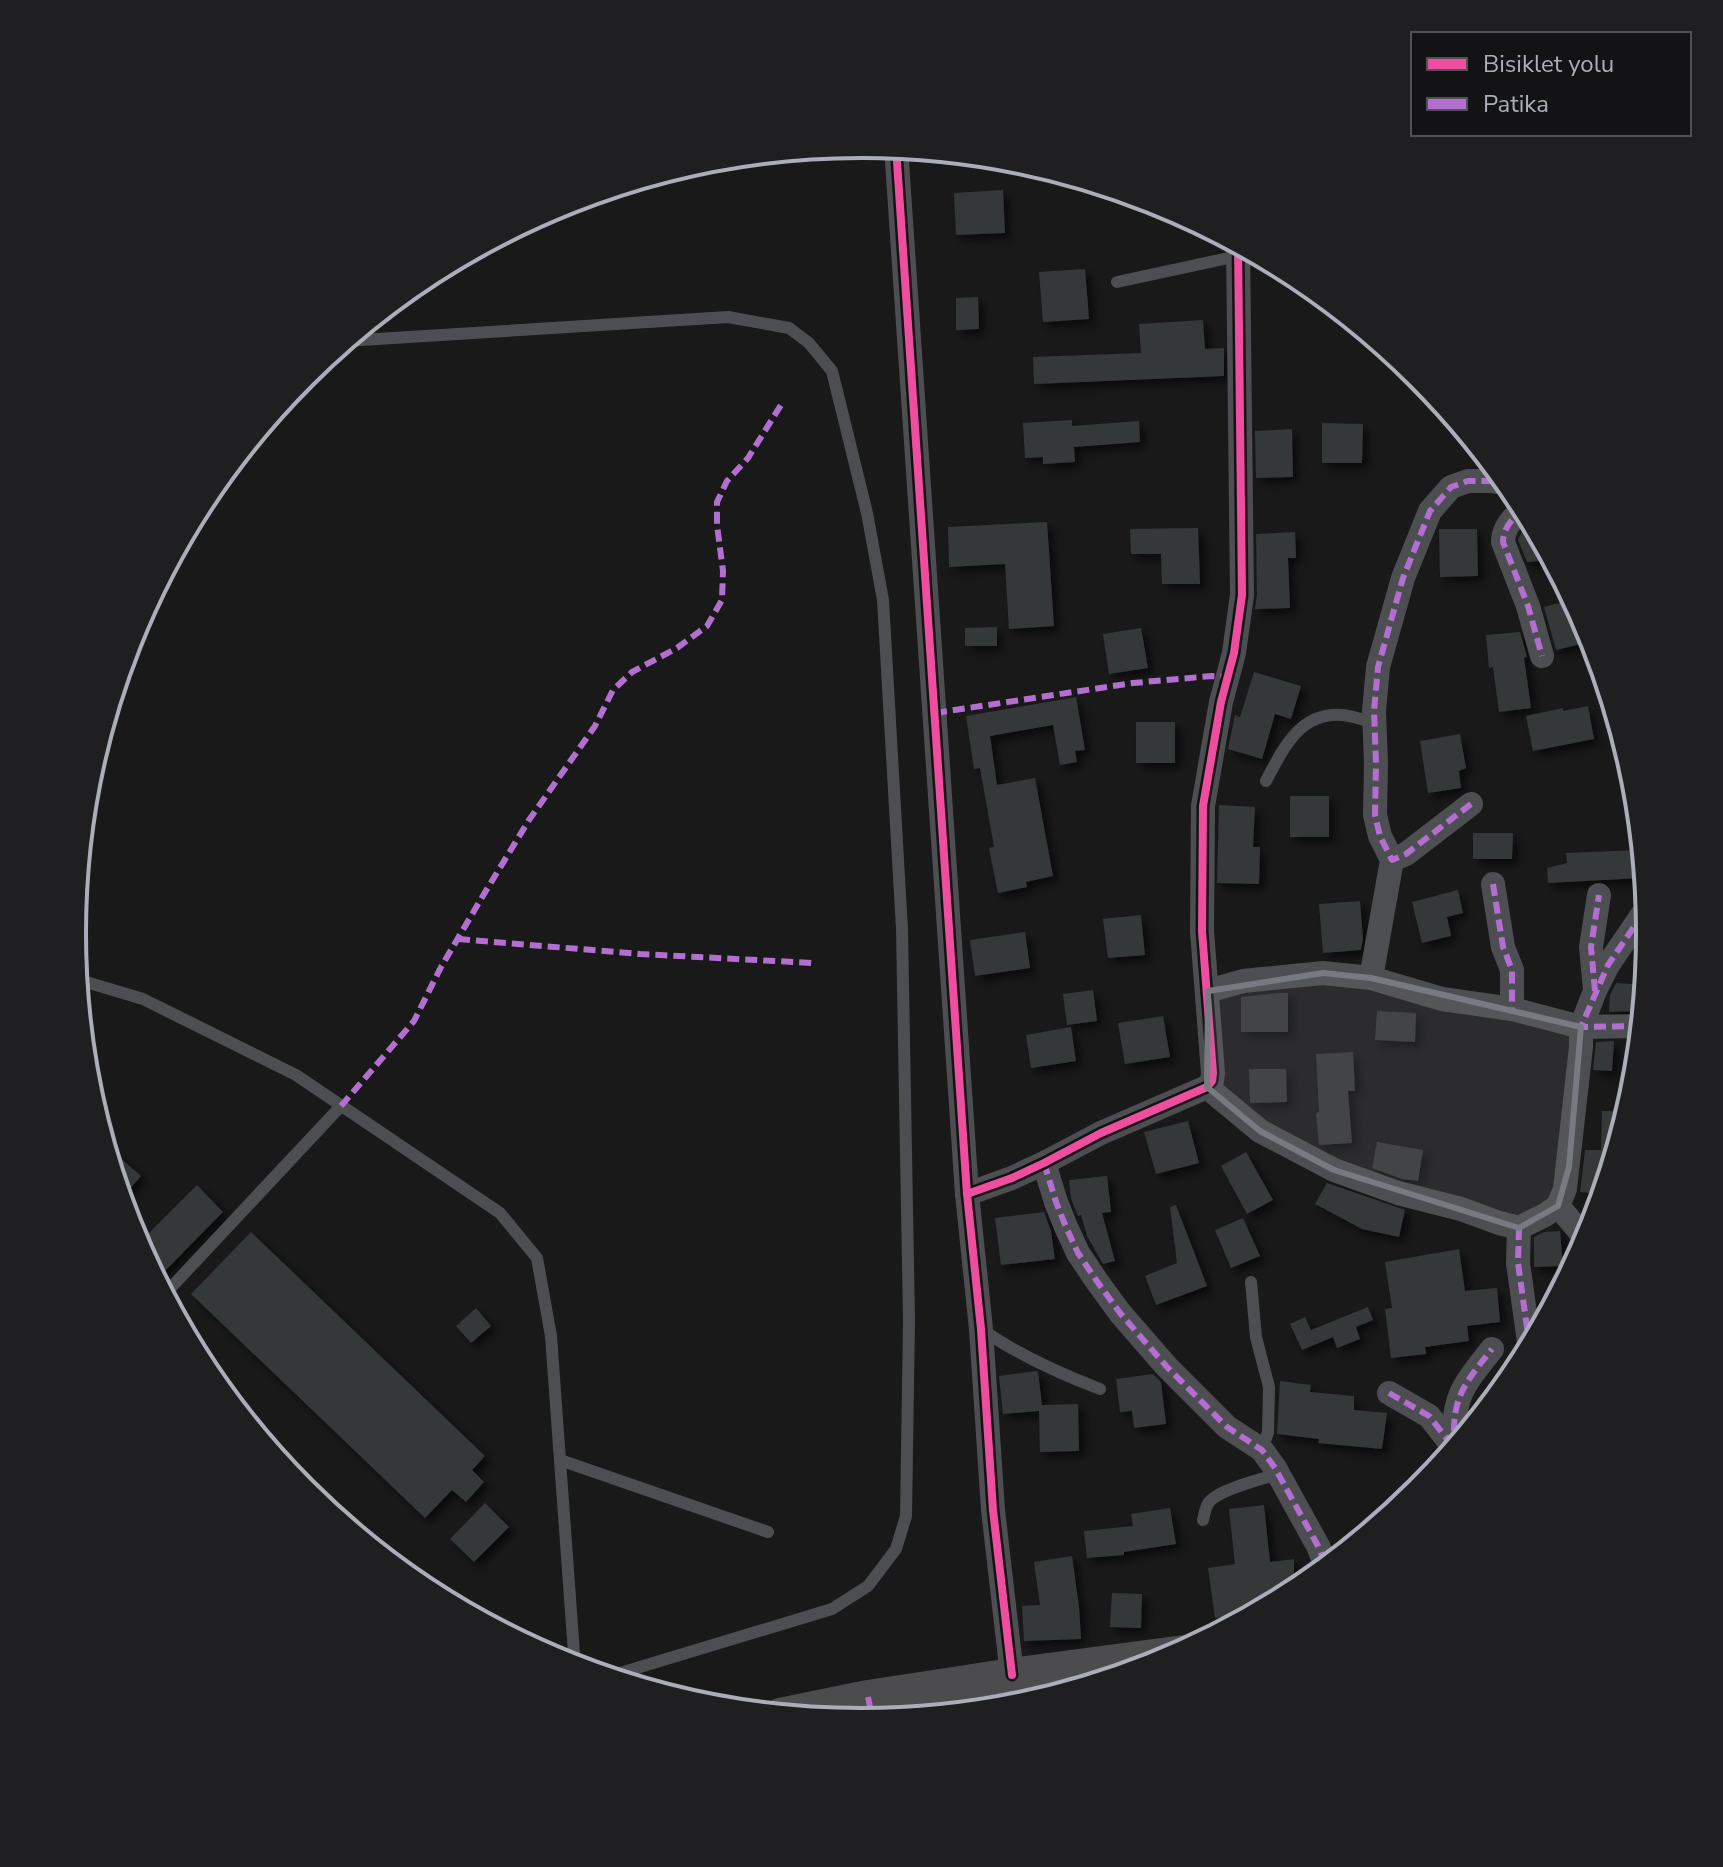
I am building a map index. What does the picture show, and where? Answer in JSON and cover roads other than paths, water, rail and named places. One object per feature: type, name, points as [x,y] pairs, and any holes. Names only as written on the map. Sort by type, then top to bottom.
[{"type":"main road","points":[[876,1708],[1012,1675],[1116,1666]]},
{"type":"street","points":[[897,159],[967,1194],[981,1329],[993,1510],[1012,1675]]},
{"type":"street","points":[[967,1194],[1012,1178],[1101,1133],[1207,1087],[1212,1081],[1202,931],[1203,806],[1221,702],[1234,653],[1242,595],[1238,256]]},
{"type":"street","points":[[1371,978],[1392,860],[1380,836],[1375,815],[1374,723],[1378,667],[1403,578],[1430,511],[1451,487],[1468,481],[1491,481]]},
{"type":"street","points":[[1515,518],[1508,526],[1503,542],[1528,606],[1542,656]]},
{"type":"street","points":[[1392,860],[1406,854],[1471,804]]},
{"type":"street","points":[[1493,884],[1503,947],[1512,970],[1512,1009]]},
{"type":"street","points":[[1595,991],[1591,947],[1599,895]]},
{"type":"street","points":[[1207,1087],[1260,1131],[1334,1170],[1398,1193],[1519,1228],[1558,1206],[1565,1189],[1581,1027],[1608,965],[1637,923]]},
{"type":"street","points":[[1208,991],[1243,981],[1323,973],[1371,978],[1442,999],[1512,1009],[1581,1027],[1631,1026]]},
{"type":"street","points":[[1044,1163],[1056,1202],[1078,1253],[1120,1313],[1167,1367],[1227,1427],[1262,1450],[1322,1557]]},
{"type":"street","points":[[1558,1206],[1578,1230]]},
{"type":"street","points":[[1519,1228],[1518,1263],[1527,1330]]},
{"type":"street","points":[[1453,1435],[1456,1404],[1465,1384],[1492,1349]]},
{"type":"street","points":[[1389,1393],[1429,1416],[1448,1441]]},
{"type":"lane","points":[[1117,282],[1230,252]]},
{"type":"lane","points":[[362,340],[728,317],[789,328],[809,343],[832,371],[867,513],[883,600],[902,929],[909,1320],[906,1516],[896,1549],[868,1586],[832,1609],[624,1672]]},
{"type":"lane","points":[[1266,781],[1287,741],[1319,716],[1343,715],[1374,723]]},
{"type":"lane","points":[[88,983],[143,999],[296,1075],[500,1213],[537,1258],[551,1336],[574,1653]]},
{"type":"lane","points":[[172,1287],[341,1106]]},
{"type":"lane","points":[[1251,1282],[1256,1337],[1269,1387],[1268,1432],[1262,1450]]},
{"type":"lane","points":[[981,1329],[1011,1350],[1100,1389]]},
{"type":"lane","points":[[560,1460],[768,1532]]},
{"type":"lane","points":[[1203,1520],[1213,1497],[1278,1474]]}]
